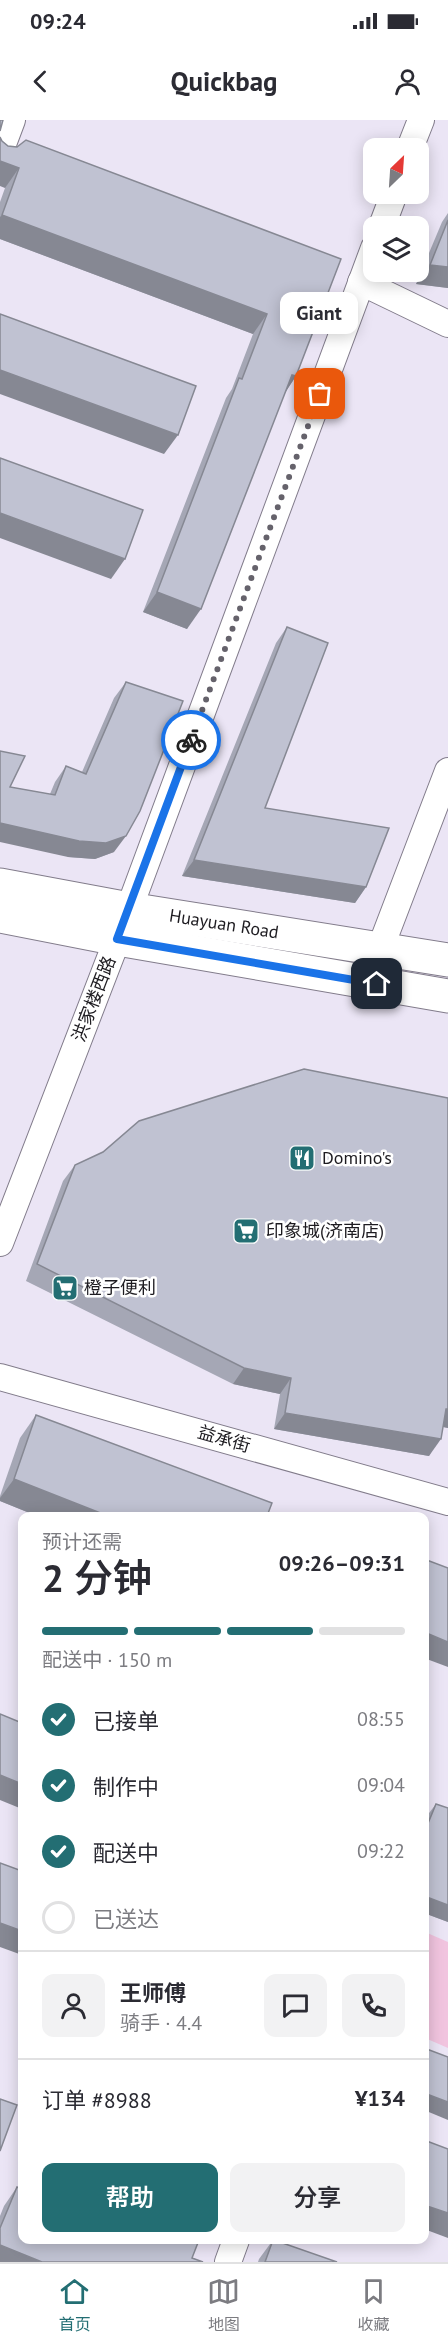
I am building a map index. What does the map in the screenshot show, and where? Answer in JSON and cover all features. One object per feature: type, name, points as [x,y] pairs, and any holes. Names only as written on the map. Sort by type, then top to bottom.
[{"type":"main road","name":"Huayuan Road","points":[[0,885],[129,909],[448,960]]},
{"type":"main road","name":"Huayuan Road","points":[[0,916],[117,939],[448,996]]},
{"type":"street","points":[[0,152],[12,120]]},
{"type":"street","points":[[414,138],[421,120]]},
{"type":"street","name":"洪家楼西路","points":[[0,1243],[129,909],[363,277]]},
{"type":"street","points":[[361,282],[448,324]]},
{"type":"street","points":[[380,949],[448,771]]},
{"type":"street","name":"益承街","points":[[0,1377],[448,1502]]},
{"type":"street","points":[[228,2262],[235,2244]]},
{"type":"shaded area","points":[[429,1934],[448,1942],[448,2048],[429,2040]]},
{"type":"building","points":[[0,137],[8,146],[17,147],[26,140],[341,259],[296,376],[292,375],[201,609],[157,592],[239,378],[242,379],[267,314],[2,215],[19,168],[0,161]]},
{"type":"building","points":[[448,220],[448,267],[430,265]]},
{"type":"building","points":[[0,314],[196,386],[178,435],[0,370]]},
{"type":"building","points":[[0,458],[143,510],[125,559],[0,513]]},
{"type":"building","points":[[287,627],[328,643],[265,808],[389,828],[366,887],[194,860]]},
{"type":"building","points":[[126,682],[183,701],[140,811],[126,836],[106,843],[79,841],[0,823],[0,751],[25,756],[10,787],[55,795],[66,766],[86,774]]},
{"type":"building","name":"印象城(济南店)","points":[[304,1069],[448,1098],[448,1409],[446,1409],[441,1439],[285,1413],[291,1378],[244,1368],[37,1264],[75,1165],[103,1152],[139,1121]]},
{"type":"building","points":[[36,1415],[272,1503],[269,1512],[98,1512],[14,1479]]},
{"type":"building","points":[[429,1561],[448,1568],[448,1642],[429,1634]]},
{"type":"building","points":[[0,1714],[18,1721],[18,1782],[0,1775]]},
{"type":"building","points":[[436,1804],[448,1808],[448,1905],[429,1898],[429,1821]]},
{"type":"building","points":[[0,1863],[18,1870],[18,1930],[0,1923]]},
{"type":"building","points":[[429,2050],[448,2057],[448,2102],[429,2095]]},
{"type":"building","points":[[0,2099],[17,2105],[0,2151]]},
{"type":"building","points":[[429,2142],[448,2149],[448,2213],[429,2207]]},
{"type":"building","points":[[17,2187],[18,2244],[197,2244],[192,2258],[203,2262],[42,2262],[0,2245],[0,2228]]},
{"type":"building","points":[[272,2244],[285,2244],[337,2262],[265,2262]]},
{"type":"way so far","points":[[191,740],[320,394]]},
{"type":"place","name":"Giant","points":[[320,394]]},
{"type":"place","name":"Domino's","points":[[302,1158]]},
{"type":"place","name":"印象城(济南店)","points":[[246,1231]]},
{"type":"place","name":"橙子便利","points":[[65,1288]]},
{"type":"route","points":[[191,740],[117,939],[377,984]]}]
